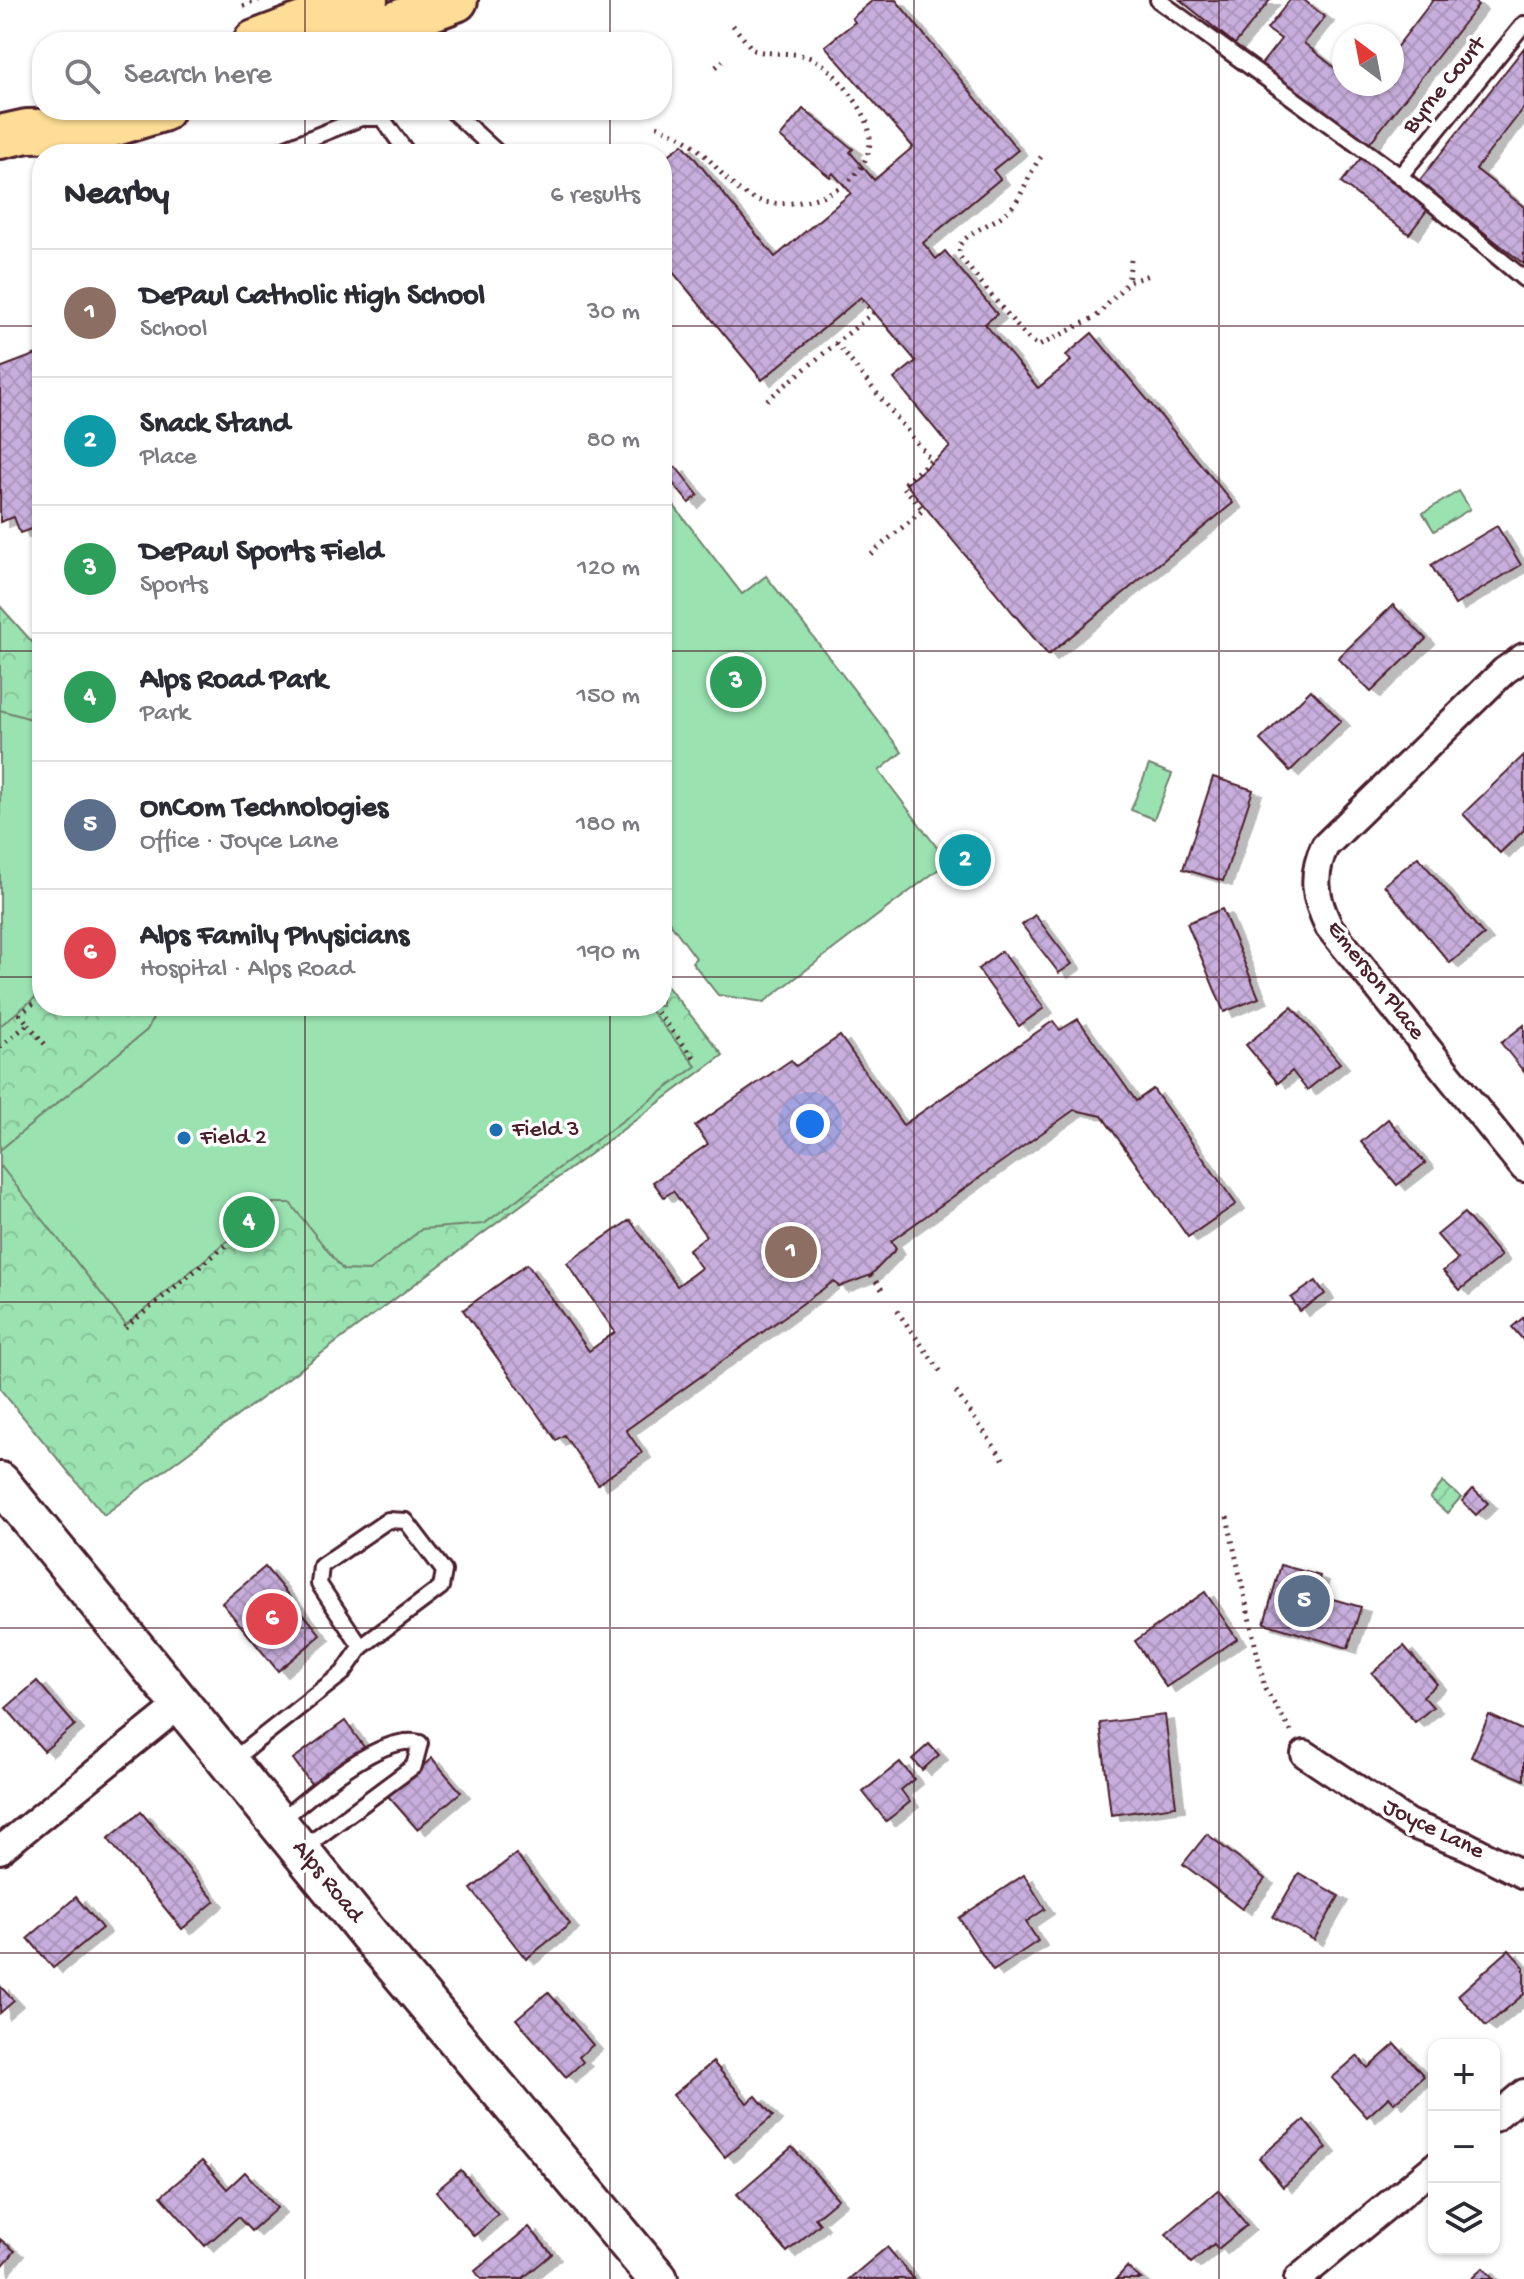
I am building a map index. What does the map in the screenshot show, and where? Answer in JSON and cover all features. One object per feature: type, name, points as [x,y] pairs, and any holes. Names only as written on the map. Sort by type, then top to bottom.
[{"type":"main road","points":[[249,24],[366,29],[456,0]]},
{"type":"main road","points":[[14,134],[47,120]]},
{"type":"main road","points":[[14,134],[96,130],[129,120]]},
{"type":"main road","name":"Alps Road","points":[[0,1482],[658,2279]]},
{"type":"street","name":"Emerson Place","points":[[1524,657],[1504,671],[1325,846],[1316,863],[1315,884],[1319,906],[1329,927],[1524,1168]]},
{"type":"street","points":[[0,1850],[182,1703]]},
{"type":"street","name":"Joyce Lane","points":[[1305,1754],[1408,1823],[1524,1875]]},
{"type":"street","points":[[1500,2113],[1524,2093]]},
{"type":"street","points":[[1298,2279],[1428,2172]]},
{"type":"lane","points":[[1158,0],[1400,176],[1524,279]]},
{"type":"lane","name":"Byrne Court","points":[[1400,176],[1524,24]]},
{"type":"lane","points":[[298,144],[356,120]]},
{"type":"lane","points":[[383,120],[401,144]]},
{"type":"lane","points":[[462,120],[488,144]]},
{"type":"lane","points":[[229,1762],[343,1673],[361,1647],[441,1587],[444,1571],[406,1521],[388,1520],[321,1566],[319,1584],[361,1647]]},
{"type":"lane","points":[[420,1743],[414,1766],[290,1836],[331,1779],[395,1744],[420,1743]]},
{"type":"path","points":[[249,24],[259,0]]},
{"type":"path","points":[[657,126],[687,140],[739,190],[763,202],[782,205],[814,200],[858,172],[868,150],[868,125],[863,111],[832,72],[803,55],[753,50],[731,23]]},
{"type":"path","points":[[716,67],[723,61]]},
{"type":"path","points":[[1041,157],[1015,204],[1000,218],[964,239],[959,246],[960,257],[1026,337],[1039,346],[1097,316],[1128,282],[1149,275]]},
{"type":"path","points":[[1128,282],[1131,260]]},
{"type":"path","points":[[767,400],[873,313],[860,297]]},
{"type":"path","points":[[836,343],[931,460],[902,485],[923,510],[867,557]]},
{"type":"path","points":[[32,1005],[20,1014],[48,1048]]},
{"type":"path","points":[[660,1016],[697,1061]]},
{"type":"path","points":[[0,1047],[28,1024]]},
{"type":"path","points":[[125,1328],[274,1206]]},
{"type":"path","points":[[871,1275],[883,1291]]},
{"type":"path","points":[[897,1311],[941,1372]]},
{"type":"path","points":[[956,1392],[1006,1463]]},
{"type":"path","points":[[1227,1517],[1265,1689],[1305,1754]]},
{"type":"green space","points":[[1459,491],[1470,509],[1434,531],[1423,513]]},
{"type":"green space","points":[[672,503],[742,594],[766,576],[902,752],[879,771],[948,862],[764,1002],[718,995],[692,962],[696,958],[672,926]]},
{"type":"green space","points":[[0,606],[32,642],[32,1016],[672,1016],[672,992],[723,1055],[104,1515],[0,1389]]},
{"type":"green space","points":[[0,710],[32,719],[32,1000],[0,1026]]},
{"type":"green space","points":[[1149,765],[1172,774],[1154,819],[1131,810]]},
{"type":"green space","points":[[154,1016],[655,1016],[696,1066],[484,1224],[422,1229],[369,1271],[343,1270],[290,1203],[273,1203],[126,1325],[0,1165],[0,1150],[147,1030]]},
{"type":"green space","points":[[1443,1482],[1461,1497],[1447,1513],[1430,1498]]},
{"type":"building","points":[[873,0],[896,0],[1018,150],[993,170],[1000,179],[923,243],[936,259],[945,251],[997,314],[985,324],[1038,388],[1071,361],[1066,355],[1092,333],[1233,503],[1048,655],[906,484],[950,447],[894,379],[916,361],[861,297],[762,380],[672,271],[672,152],[683,144],[775,257],[851,193],[833,173],[830,177],[780,137],[803,109],[853,149],[850,152],[874,180],[913,147],[825,46],[855,22],[852,18]]},
{"type":"building","points":[[1180,0],[1270,0],[1235,44]]},
{"type":"building","points":[[1290,0],[1304,0],[1325,17],[1304,43],[1332,65],[1332,96],[1404,96],[1404,37],[1433,0],[1472,0],[1478,5],[1365,149],[1259,67],[1281,39],[1267,29]]},
{"type":"building","points":[[1524,48],[1524,108],[1476,169],[1524,207],[1524,264],[1419,181]]},
{"type":"building","points":[[1361,158],[1428,209],[1409,234],[1341,183]]},
{"type":"building","points":[[32,356],[32,529],[20,533],[14,517],[0,522],[0,368]]},
{"type":"building","points":[[676,467],[698,495],[689,503],[672,482],[672,470]]},
{"type":"building","points":[[1497,526],[1521,565],[1455,605],[1431,565]]},
{"type":"building","points":[[1393,605],[1426,639],[1371,692],[1338,658]]},
{"type":"building","points":[[1311,690],[1341,721],[1290,771],[1260,740]]},
{"type":"building","points":[[1524,755],[1524,830],[1500,853],[1463,814]]},
{"type":"building","points":[[1213,777],[1253,790],[1223,881],[1183,869]]},
{"type":"building","points":[[958,839],[972,842],[971,849],[978,850],[974,873],[952,869]]},
{"type":"building","points":[[1418,857],[1484,935],[1450,963],[1384,885]]},
{"type":"building","points":[[1222,909],[1259,998],[1224,1012],[1187,923]]},
{"type":"building","points":[[1035,915],[1072,964],[1059,973],[1022,925]]},
{"type":"building","points":[[1002,951],[1044,1008],[1019,1026],[978,969]]},
{"type":"building","points":[[1292,1007],[1340,1063],[1307,1090],[1292,1071],[1278,1083],[1246,1045]]},
{"type":"building","points":[[1078,1019],[1136,1101],[1153,1089],[1236,1204],[1188,1237],[1102,1116],[1074,1110],[891,1241],[896,1249],[871,1275],[839,1287],[834,1281],[626,1430],[642,1453],[598,1484],[564,1435],[556,1440],[463,1310],[527,1264],[589,1351],[615,1332],[567,1263],[630,1220],[677,1286],[701,1268],[688,1250],[706,1236],[673,1191],[664,1197],[653,1182],[708,1144],[695,1126],[791,1060],[796,1066],[840,1036],[903,1125],[1053,1021],[1060,1030]]},
{"type":"building","points":[[1524,1025],[1524,1072],[1501,1043]]},
{"type":"building","points":[[1388,1119],[1425,1163],[1397,1185],[1361,1142]]},
{"type":"building","points":[[1464,1213],[1501,1256],[1460,1290],[1443,1271],[1458,1259],[1437,1235]]},
{"type":"building","points":[[1316,1281],[1325,1294],[1300,1311],[1291,1298]]},
{"type":"building","points":[[1524,1317],[1524,1341],[1512,1327]]},
{"type":"building","points":[[1473,1489],[1488,1503],[1476,1515],[1462,1501]]},
{"type":"building","points":[[1281,1565],[1320,1576],[1315,1594],[1361,1607],[1348,1648],[1264,1623]]},
{"type":"building","points":[[265,1567],[321,1635],[278,1671],[222,1603]]},
{"type":"building","points":[[1205,1592],[1237,1639],[1166,1687],[1135,1641]]},
{"type":"building","points":[[1404,1646],[1437,1684],[1423,1696],[1433,1707],[1415,1722],[1372,1673]]},
{"type":"building","points":[[37,1681],[75,1725],[44,1751],[6,1708]]},
{"type":"building","points":[[1165,1715],[1176,1806],[1111,1815],[1100,1723]]},
{"type":"building","points":[[1489,1715],[1524,1731],[1524,1780],[1471,1757]]},
{"type":"building","points":[[345,1721],[364,1747],[312,1785],[293,1759]]},
{"type":"building","points":[[929,1744],[939,1755],[922,1770],[912,1759]]},
{"type":"building","points":[[432,1758],[461,1792],[417,1829],[388,1796]]},
{"type":"building","points":[[900,1762],[914,1779],[901,1790],[910,1802],[886,1821],[863,1792]]},
{"type":"building","points":[[141,1812],[215,1901],[182,1929],[108,1839]]},
{"type":"building","points":[[1207,1834],[1265,1879],[1242,1909],[1183,1864]]},
{"type":"building","points":[[516,1854],[570,1924],[526,1959],[471,1889]]},
{"type":"building","points":[[1299,1873],[1339,1896],[1314,1940],[1273,1917]]},
{"type":"building","points":[[1024,1875],[1045,1909],[1026,1922],[1038,1941],[993,1971],[959,1918]]},
{"type":"building","points":[[76,1897],[102,1928],[53,1968],[28,1938]]},
{"type":"building","points":[[1509,1950],[1524,1967],[1524,1994],[1486,2026],[1458,1995]]},
{"type":"building","points":[[0,1986],[14,2001],[0,2013]]},
{"type":"building","points":[[548,1992],[593,2045],[579,2057],[583,2062],[566,2077],[516,2019]]},
{"type":"building","points":[[1395,2044],[1424,2076],[1394,2103],[1389,2097],[1367,2117],[1332,2078],[1357,2056],[1368,2068]]},
{"type":"building","points":[[713,2062],[747,2103],[756,2096],[773,2116],[725,2157],[673,2095]]},
{"type":"building","points":[[1304,2120],[1327,2148],[1283,2187],[1259,2158]]},
{"type":"building","points":[[792,2147],[838,2199],[815,2218],[820,2224],[787,2252],[737,2194]]},
{"type":"building","points":[[202,2161],[227,2189],[245,2172],[277,2208],[251,2231],[238,2217],[205,2246],[161,2196]]},
{"type":"building","points":[[461,2170],[498,2215],[474,2236],[436,2191]]},
{"type":"building","points":[[1218,2190],[1247,2225],[1218,2249],[1214,2244],[1191,2263],[1166,2234]]},
{"type":"building","points":[[529,2227],[552,2254],[522,2279],[481,2279],[475,2271]]},
{"type":"building","points":[[0,2239],[15,2251],[0,2269]]},
{"type":"building","points":[[887,2247],[914,2279],[849,2279]]},
{"type":"building","points":[[1127,2267],[1141,2279],[1116,2279]]},
{"type":"building","points":[[1483,2268],[1493,2279],[1471,2279]]},
{"type":"place","name":"DePaul Sports Field","points":[[736,682]]},
{"type":"place","name":"Snack Stand","points":[[965,860]]},
{"type":"place","name":"Field 3","points":[[496,1130]]},
{"type":"place","name":"Field 2","points":[[184,1138]]},
{"type":"place","name":"Alps Road Park","points":[[249,1222]]},
{"type":"place","name":"DePaul Catholic High School","points":[[791,1252]]},
{"type":"place","name":"OnCom Technologies","points":[[1304,1601]]},
{"type":"place","name":"Alps Family Physicians","points":[[272,1619]]}]
